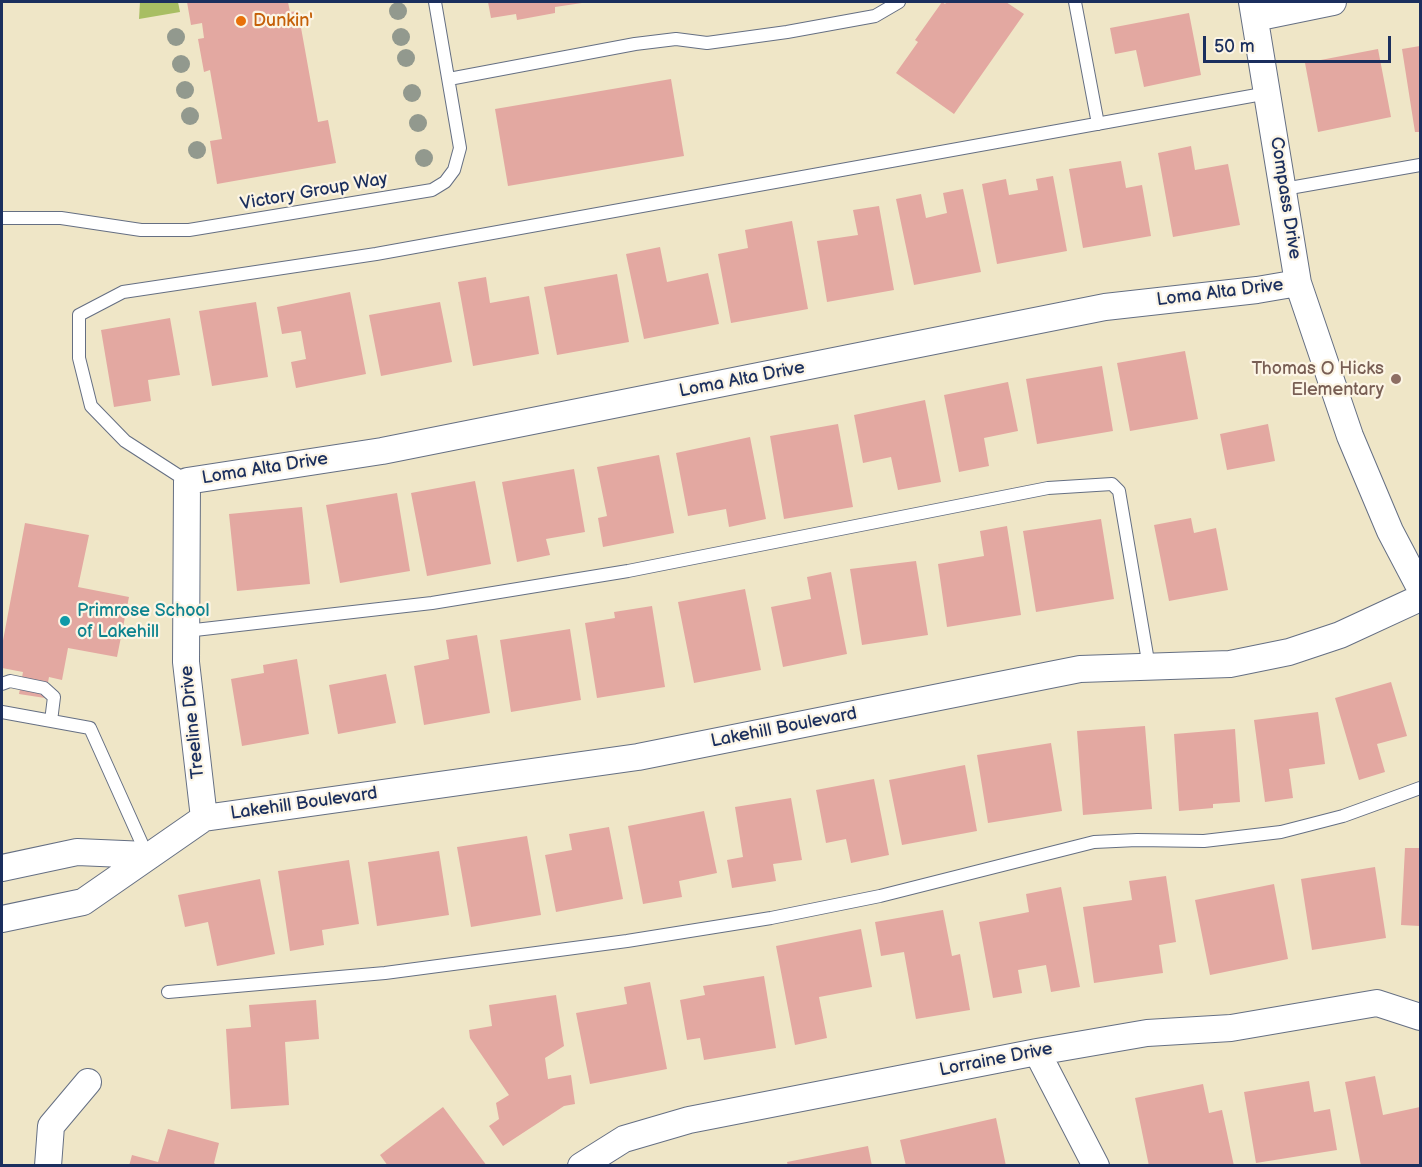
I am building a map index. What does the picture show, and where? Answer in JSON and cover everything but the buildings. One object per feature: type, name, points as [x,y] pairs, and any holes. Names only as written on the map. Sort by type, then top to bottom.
[{"type":"street","points":[[1254,10],[1333,2]]},
{"type":"street","name":"Compass Drive","points":[[1254,10],[1298,283],[1350,436],[1390,531],[1420,588]]},
{"type":"street","name":"Loma Alta Drive","points":[[187,481],[382,452],[1105,307],[1257,290],[1298,283]]},
{"type":"street","name":"Treeline Drive","points":[[187,481],[186,631],[194,744],[204,818]]},
{"type":"street","name":"Lakehill Boulevard","points":[[2,920],[83,902],[147,855],[204,818],[638,757],[1080,669],[1230,664],[1289,652],[1340,635],[1420,598]]},
{"type":"street","points":[[2,868],[77,852],[147,855]]},
{"type":"street","name":"Lorraine Drive","points":[[581,1166],[624,1139],[689,1120],[1037,1052],[1147,1033],[1231,1028],[1377,1003],[1420,1017]]},
{"type":"street","points":[[1037,1052],[1096,1166]]},
{"type":"street","points":[[48,1166],[51,1126],[88,1082]]},
{"type":"lane","name":"Victory Group Way","points":[[2,218],[61,218],[141,230],[189,230],[424,192],[445,182],[454,170],[459,156],[449,79],[435,2]]},
{"type":"lane","points":[[449,79],[635,44],[676,39],[707,43],[787,32],[874,16],[898,2]]},
{"type":"lane","points":[[1075,2],[1098,124]]},
{"type":"lane","points":[[187,481],[125,441],[91,406],[79,358],[80,315],[123,292],[376,254],[1268,93]]},
{"type":"lane","points":[[1284,189],[1420,165]]},
{"type":"lane","points":[[186,631],[455,599],[628,572],[1048,488],[1112,484],[1119,491],[1149,667]]},
{"type":"lane","points":[[2,684],[10,681],[44,688],[54,697],[51,721]]},
{"type":"lane","points":[[2,712],[90,728],[147,855]]},
{"type":"lane","points":[[168,992],[396,972],[771,918],[879,896],[1094,842],[1204,841],[1281,832],[1343,816],[1420,788]]},
{"type":"green space","points":[[140,2],[178,2],[180,12],[139,19]]},
{"type":"place","name":"Dunkin'","points":[[241,21]]},
{"type":"place","name":"Thomas O Hicks Elementary","points":[[1396,379]]},
{"type":"place","name":"Primrose School of Lakehill","points":[[65,621]]}]
